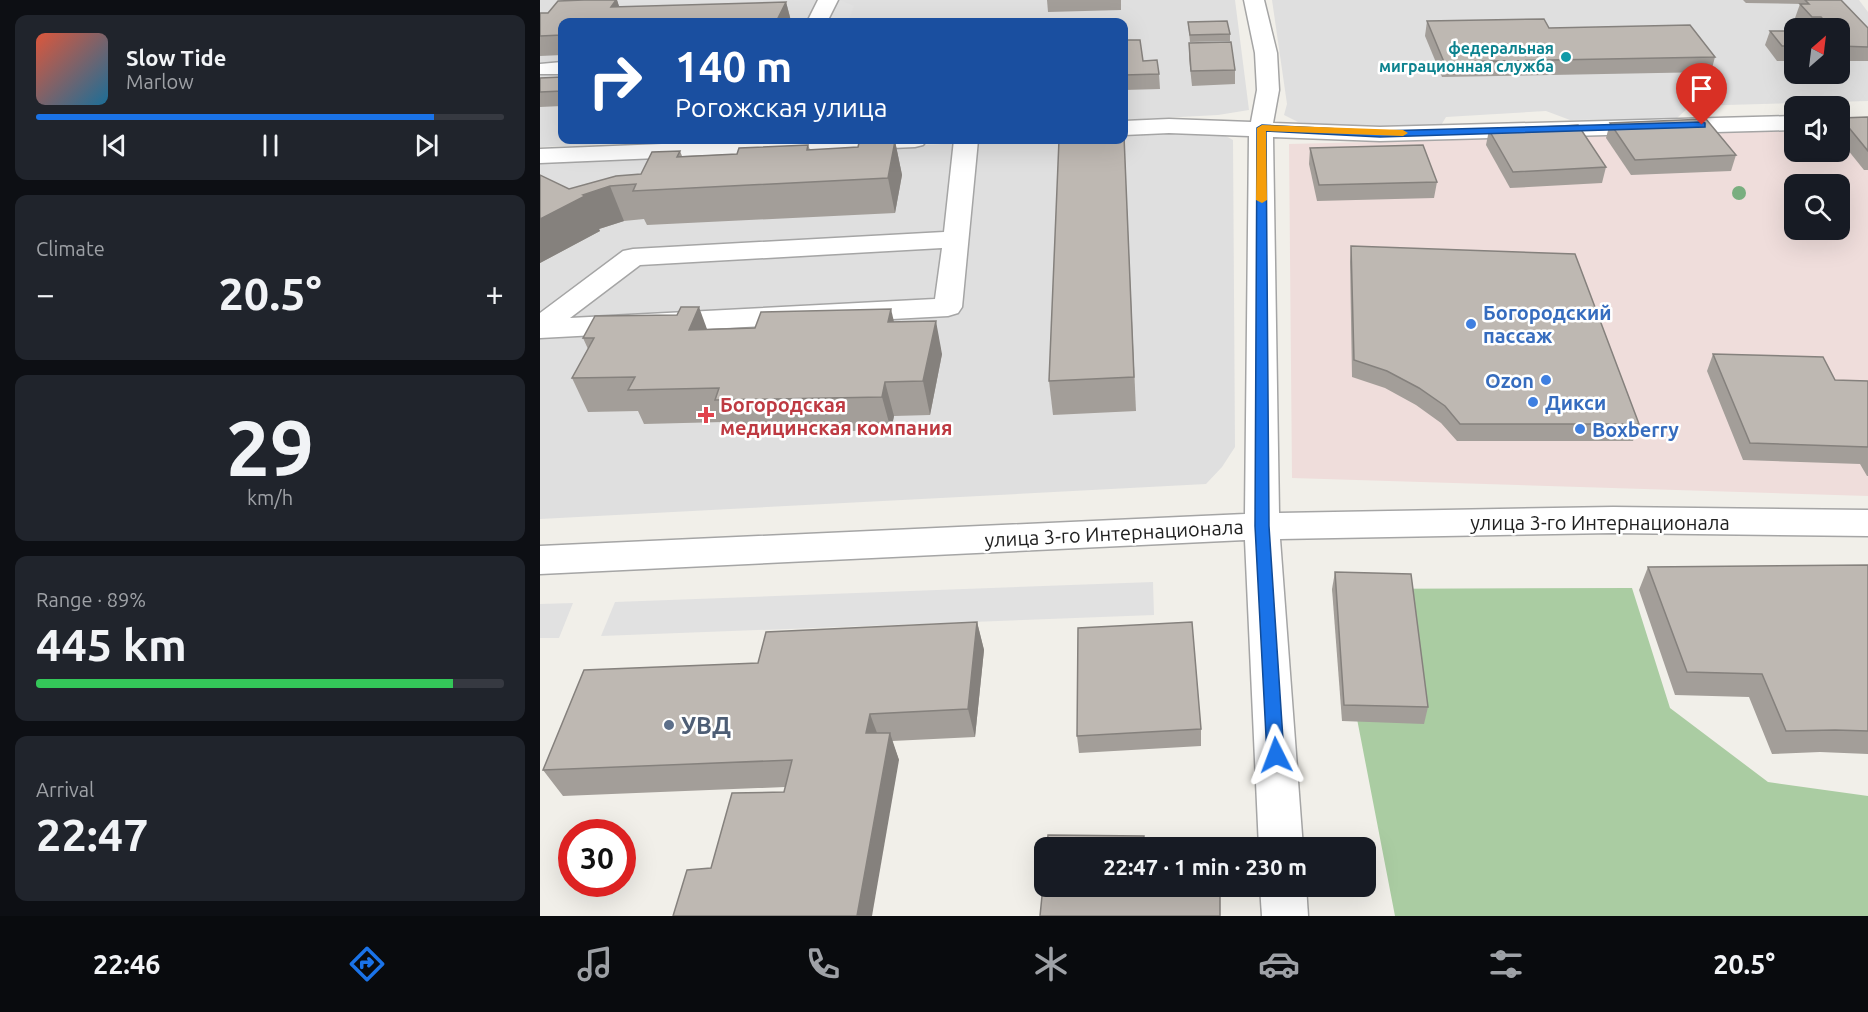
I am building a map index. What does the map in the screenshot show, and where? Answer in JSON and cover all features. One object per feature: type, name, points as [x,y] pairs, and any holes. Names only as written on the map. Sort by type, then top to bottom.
[{"type":"street","points":[[820,18],[828,0]]},
{"type":"street","points":[[1254,0],[1266,54],[1268,90],[1262,128],[1262,526],[1280,837]]},
{"type":"street","points":[[1128,128],[1169,126],[1262,128],[1380,134],[1587,126],[1784,123]]},
{"type":"street","points":[[540,156],[747,144]]},
{"type":"street","points":[[540,328],[948,307],[966,144]]},
{"type":"street","points":[[540,328],[633,256],[956,239]]},
{"type":"street","name":"улица 3-го Интернационала","points":[[540,560],[1262,526],[1613,520],[1868,523]]},
{"type":"street","points":[[1284,897],[1285,916]]},
{"type":"shaded area","points":[[540,0],[1235,0],[1249,110],[1218,115],[1128,120],[1128,18],[558,18],[558,144],[611,144],[540,147]]},
{"type":"shaded area","points":[[618,0],[807,0],[615,6]]},
{"type":"shaded area","points":[[828,0],[839,0],[854,6],[850,18],[819,18]]},
{"type":"shaded area","points":[[1272,0],[1859,0],[1868,12],[1868,101],[1850,102],[1850,96],[1784,96],[1784,103],[1690,106],[1676,119],[1570,120],[1546,111],[1446,117],[1440,127],[1359,128],[1298,122],[1284,115],[1287,104]]},
{"type":"shaded area","points":[[1868,129],[1868,496],[1292,478],[1289,144],[1784,131],[1784,162],[1850,162],[1850,130]]},
{"type":"shaded area","points":[[1222,134],[1233,140],[1235,447],[1222,467],[1206,484],[540,519],[540,163],[946,144],[1128,144],[1128,135]]},
{"type":"shaded area","points":[[1153,582],[1154,615],[601,636],[615,602]]},
{"type":"shaded area","points":[[573,603],[559,638],[540,638],[540,604]]},
{"type":"green space","points":[[1632,588],[1670,708],[1768,782],[1868,796],[1868,916],[1395,916],[1332,589]]},
{"type":"building","points":[[616,0],[611,7],[786,2],[778,18],[558,18],[558,35],[540,36],[540,13],[548,13],[558,1]]},
{"type":"building","points":[[1805,0],[1841,0],[1868,28],[1868,47],[1850,46],[1850,18],[1812,17],[1800,4],[1809,4]]},
{"type":"building","points":[[1544,19],[1549,28],[1690,25],[1715,57],[1444,62],[1427,21]]},
{"type":"building","points":[[1227,21],[1230,34],[1190,35],[1188,22]]},
{"type":"building","points":[[1770,31],[1784,31],[1784,46]]},
{"type":"building","points":[[1128,40],[1140,40],[1143,61],[1157,60],[1159,74],[1128,75]]},
{"type":"building","points":[[1231,42],[1235,70],[1191,71],[1189,43]]},
{"type":"building","points":[[558,77],[558,91],[540,92],[540,78]]},
{"type":"building","points":[[1868,117],[1868,151],[1850,129],[1850,118]]},
{"type":"building","points":[[1706,119],[1736,155],[1635,160],[1610,123]]},
{"type":"building","points":[[1578,125],[1606,167],[1513,172],[1489,130]]},
{"type":"building","points":[[859,144],[894,144],[888,178],[633,191],[636,184],[610,186],[583,195],[585,196],[540,219],[540,175],[569,189],[616,176],[641,174],[652,152],[680,151],[677,157],[737,154],[739,148],[808,145],[807,150],[858,147]]},
{"type":"building","points":[[1059,144],[1124,144],[1134,377],[1049,381]]},
{"type":"building","points":[[1423,145],[1437,182],[1319,185],[1310,148]]},
{"type":"building","name":"Богородский пассаж","points":[[1351,246],[1575,254],[1639,424],[1460,424],[1445,406],[1419,388],[1387,371],[1354,360]]},
{"type":"building","points":[[681,307],[699,307],[689,330],[755,328],[761,312],[891,309],[888,322],[936,321],[923,381],[885,382],[882,397],[715,400],[719,388],[628,390],[635,377],[572,378],[594,338],[583,338],[595,316],[677,315]]},
{"type":"building","points":[[1713,354],[1823,357],[1835,380],[1868,381],[1868,447],[1750,443]]},
{"type":"building","points":[[1868,565],[1868,731],[1786,731],[1762,674],[1687,672],[1648,567]]},
{"type":"building","points":[[1335,572],[1411,574],[1428,707],[1344,705]]},
{"type":"building","points":[[977,622],[968,709],[870,714],[866,733],[890,733],[857,916],[673,916],[687,870],[711,868],[732,793],[784,792],[792,760],[543,770],[584,670],[758,663],[766,632]]},
{"type":"building","points":[[1192,622],[1201,729],[1077,736],[1078,628]]},
{"type":"building","points":[[1048,835],[1144,836],[1144,837],[1048,837]]},
{"type":"building","points":[[1042,897],[1220,897],[1220,916],[1040,916]]},
{"type":"slow traffic","points":[[1262,200],[1262,128],[1380,134],[1403,133]]},
{"type":"place","name":"федеральная миграционная служба","points":[[1566,57]]},
{"type":"place","name":"Богородский пассаж","points":[[1471,324]]},
{"type":"place","name":"Ozon","points":[[1546,380]]},
{"type":"place","name":"Дикси","points":[[1533,402]]},
{"type":"place","name":"Богородская медицинская компания","points":[[706,415]]},
{"type":"place","name":"Boxberry","points":[[1580,429]]},
{"type":"place","name":"УВД","points":[[669,725]]},
{"type":"route","points":[[1276,755],[1262,526],[1262,128],[1380,134],[1587,126],[1702,125]]}]
